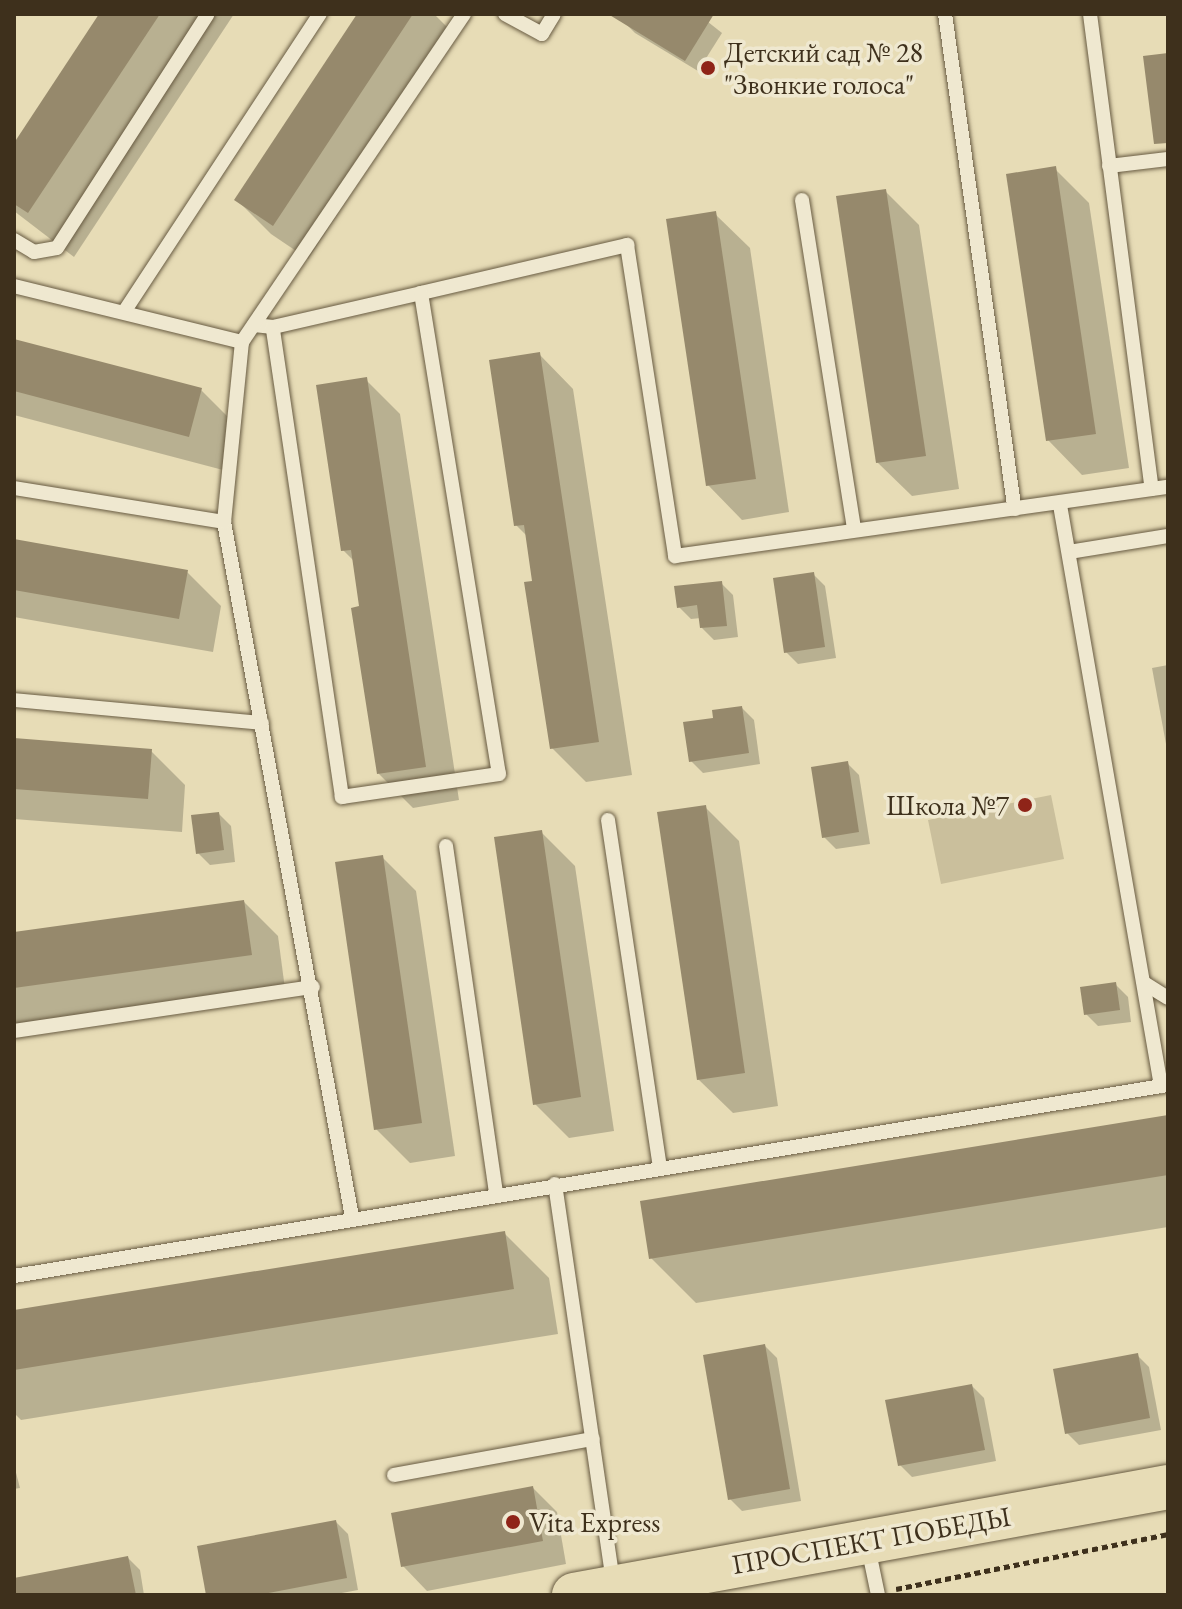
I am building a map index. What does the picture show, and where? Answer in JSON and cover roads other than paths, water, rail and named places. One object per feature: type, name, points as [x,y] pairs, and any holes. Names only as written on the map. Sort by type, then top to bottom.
[{"type":"main road","name":"ПРОСПЕКТ ПОБЕДЫ","points":[[594,1591],[867,1539],[1168,1487]]},
{"type":"lane","points":[[14,240],[34,252],[57,248],[208,14]]},
{"type":"lane","points":[[124,312],[320,14]]},
{"type":"lane","points":[[352,1217],[313,987],[224,522],[242,342],[464,14]]},
{"type":"lane","points":[[505,14],[542,34],[554,14]]},
{"type":"lane","points":[[945,14],[1015,509]]},
{"type":"lane","points":[[1090,14],[1152,489]]},
{"type":"lane","points":[[1109,166],[1168,159]]},
{"type":"lane","points":[[802,200],[854,529]]},
{"type":"lane","points":[[254,325],[273,327],[627,245],[675,556],[854,529],[1060,505],[1168,487]]},
{"type":"lane","points":[[14,286],[242,342]]},
{"type":"lane","points":[[273,327],[342,797],[499,774],[421,293]]},
{"type":"lane","points":[[14,488],[224,522]]},
{"type":"lane","points":[[14,1276],[352,1217],[1165,1086],[1060,505]]},
{"type":"lane","points":[[1069,552],[1168,536]]},
{"type":"lane","points":[[14,700],[262,723]]},
{"type":"lane","points":[[608,820],[660,1167]]},
{"type":"lane","points":[[446,846],[496,1194]]},
{"type":"lane","points":[[1144,983],[1168,998]]},
{"type":"lane","points":[[14,1031],[313,987]]},
{"type":"lane","points":[[555,1184],[593,1439],[594,1591]]},
{"type":"lane","points":[[394,1475],[593,1439]]},
{"type":"lane","points":[[867,1539],[878,1594]]},
{"type":"place","name":"Детский сад № 28 \"Звонкие голоса\"","points":[[708,68]]},
{"type":"place","name":"Школа №7","points":[[1025,805]]},
{"type":"place","name":"Vita Express","points":[[513,1522]]}]
